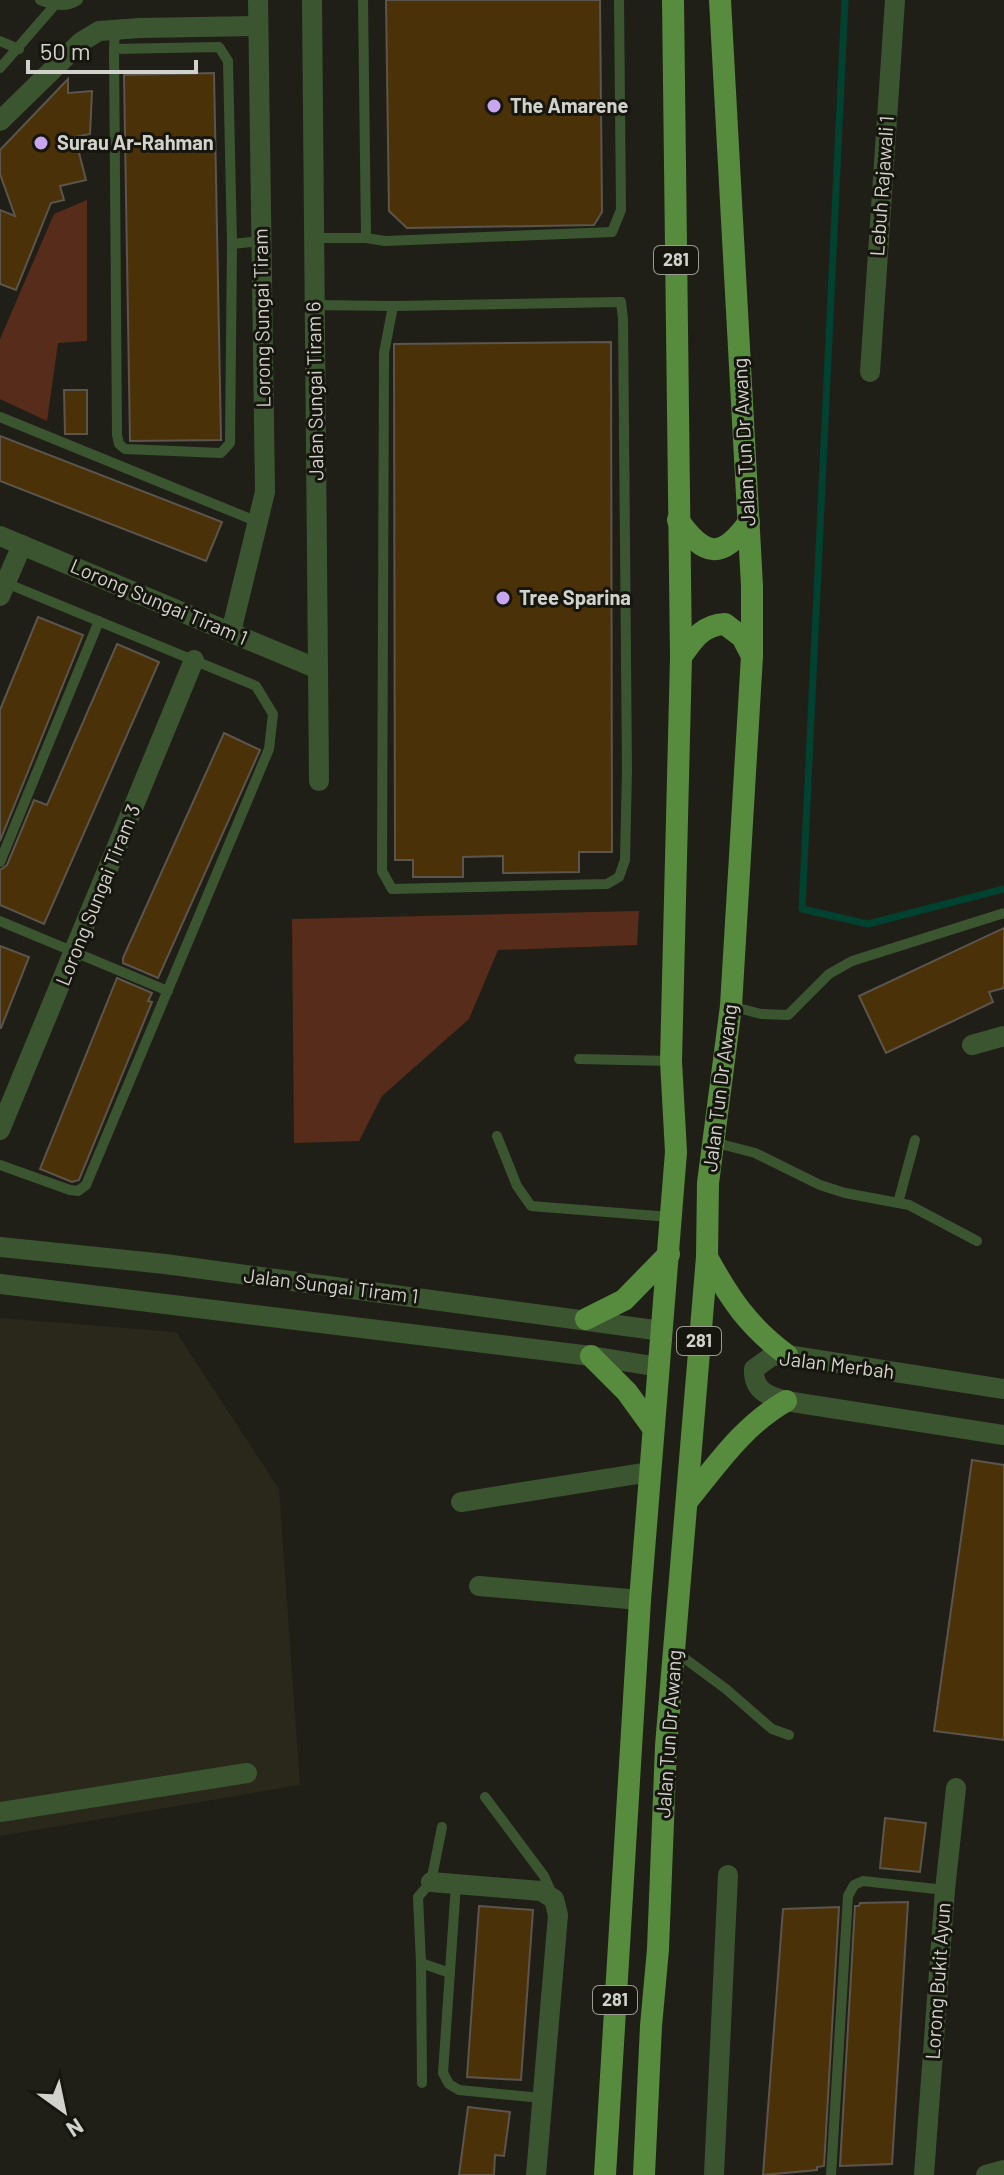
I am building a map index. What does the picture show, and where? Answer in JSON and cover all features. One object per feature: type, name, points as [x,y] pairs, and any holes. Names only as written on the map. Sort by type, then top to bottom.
[{"type":"main road","name":"Jalan Tun Dr Awang","points":[[605,2175],[640,1600],[676,1152],[671,1061],[681,657],[673,0]]},
{"type":"main road","name":"Jalan Tun Dr Awang","points":[[644,2175],[658,1949],[666,1746],[707,1257],[708,1183],[731,1006],[752,656],[749,522],[720,0]]},
{"type":"main road","points":[[678,520],[694,542],[716,549],[734,540],[749,522]]},
{"type":"main road","points":[[681,657],[695,636],[715,624],[725,624],[742,637],[752,656]]},
{"type":"main road","points":[[586,1319],[624,1300],[669,1254]]},
{"type":"main road","points":[[707,1257],[744,1317],[760,1335],[787,1355]]},
{"type":"main road","points":[[591,1356],[627,1392],[653,1428]]},
{"type":"main road","points":[[688,1500],[743,1432],[764,1413],[786,1401]]},
{"type":"street","name":"Lorong Sungai Tiram","points":[[231,632],[265,492],[258,0]]},
{"type":"street","name":"Jalan Sungai Tiram 6","points":[[312,0],[319,781]]},
{"type":"street","name":"Lebuh Rajawali 1","points":[[870,372],[895,0]]},
{"type":"street","points":[[0,121],[89,35],[114,39],[258,26]]},
{"type":"street","name":"Lorong Sungai Tiram 1","points":[[0,536],[318,669]]},
{"type":"street","points":[[2,587],[22,545]]},
{"type":"street","name":"Lorong Sungai Tiram 3","points":[[0,1130],[194,660]]},
{"type":"street","points":[[972,1045],[1004,1036]]},
{"type":"street","name":"Jalan Sungai Tiram 1","points":[[0,1247],[165,1264],[662,1331]]},
{"type":"street","name":"Jalan Sungai Tiram 1","points":[[0,1284],[591,1356],[659,1367]]},
{"type":"street","name":"Jalan Merbah","points":[[1004,1389],[787,1355],[763,1360],[754,1369],[753,1379],[767,1396],[786,1401],[1004,1435]]},
{"type":"street","points":[[461,1502],[649,1472]]},
{"type":"street","points":[[479,1586],[640,1600]]},
{"type":"street","points":[[0,1812],[247,1773]]},
{"type":"street","name":"Lorong Bukit Ayun","points":[[924,2175],[945,1890],[956,1788]]},
{"type":"street","points":[[714,2175],[728,1875]]},
{"type":"street","points":[[431,1882],[541,1891],[554,1899],[558,1915],[536,2175]]},
{"type":"street","points":[[986,2175],[1004,2170]]},
{"type":"lane","points":[[40,0],[54,6],[72,4],[78,0]]},
{"type":"lane","points":[[363,0],[366,238]]},
{"type":"lane","points":[[314,238],[385,241],[612,232],[621,210],[619,0]]},
{"type":"lane","points":[[0,68],[54,6]]},
{"type":"lane","points":[[114,39],[219,47],[226,53],[232,244],[230,443],[221,453],[125,449],[119,444],[114,39]]},
{"type":"lane","points":[[0,41],[19,49]]},
{"type":"lane","points":[[232,244],[261,241]]},
{"type":"lane","points":[[315,305],[621,302],[625,430],[625,860],[619,877],[607,884],[392,889],[384,879],[384,353],[393,306]]},
{"type":"lane","points":[[0,417],[258,522]]},
{"type":"lane","points":[[0,1165],[70,1190],[78,1191],[86,1185],[272,742],[273,714],[260,690],[99,621],[2,587]]},
{"type":"lane","points":[[0,862],[99,621]]},
{"type":"lane","points":[[731,1006],[761,1014],[788,1015],[829,974],[852,961],[1004,913]]},
{"type":"lane","points":[[0,921],[168,991]]},
{"type":"lane","points":[[579,1059],[671,1061]]},
{"type":"lane","points":[[497,1136],[517,1186],[531,1206],[672,1217]]},
{"type":"lane","points":[[898,1203],[915,1140]]},
{"type":"lane","points":[[713,1142],[755,1153],[832,1189],[909,1205],[977,1241]]},
{"type":"lane","points":[[676,1652],[726,1689],[772,1729],[789,1735]]},
{"type":"lane","points":[[485,1797],[544,1876],[554,1899]]},
{"type":"lane","points":[[422,2083],[418,1897],[431,1882],[442,1827]]},
{"type":"lane","points":[[831,2175],[848,1896],[854,1885],[863,1881],[945,1890]]},
{"type":"lane","points":[[456,1884],[443,2073],[449,2084],[459,2090],[542,2098]]},
{"type":"lane","points":[[421,1963],[450,1973]]},
{"type":"shaded area","points":[[87,200],[87,341],[58,343],[47,421],[0,399],[0,339],[54,214]]},
{"type":"shaded area","points":[[639,911],[637,945],[498,950],[469,1019],[382,1096],[359,1141],[294,1143],[292,919]]},
{"type":"shaded area","points":[[0,1318],[176,1332],[279,1489],[300,1785],[0,1836]]},
{"type":"building","name":"The Amarene","points":[[386,0],[600,0],[602,212],[594,225],[407,228],[389,211]]},
{"type":"building","points":[[214,73],[221,440],[130,441],[124,75]]},
{"type":"building","name":"Surau Ar-Rahman","points":[[68,79],[68,93],[92,91],[90,134],[75,137],[86,180],[60,186],[64,200],[51,203],[16,290],[0,284],[0,210],[15,216],[0,174],[0,150]]},
{"type":"building","name":"Tree Sparina","points":[[611,342],[612,852],[579,852],[579,872],[503,873],[503,856],[463,857],[463,877],[413,877],[413,860],[395,860],[394,344]]},
{"type":"building","points":[[64,390],[87,390],[87,434],[65,434]]},
{"type":"building","points":[[0,436],[222,522],[206,561],[0,481]]},
{"type":"building","points":[[38,617],[83,635],[0,841],[0,710]]},
{"type":"building","points":[[117,644],[159,662],[44,924],[0,905],[0,870],[7,865],[34,800],[47,805]]},
{"type":"building","points":[[224,733],[260,750],[158,978],[123,963],[123,958]]},
{"type":"building","points":[[1004,928],[1004,988],[989,992],[993,1002],[886,1053],[859,996]]},
{"type":"building","points":[[0,946],[29,957],[1,1028],[0,1028]]},
{"type":"building","points":[[117,978],[152,993],[148,1001],[152,1002],[79,1180],[72,1182],[40,1169]]},
{"type":"building","points":[[972,1460],[1004,1465],[1004,1740],[934,1731]]},
{"type":"building","points":[[885,1818],[926,1823],[920,1872],[880,1868]]},
{"type":"building","points":[[908,1902],[892,2164],[840,2166],[855,1906],[860,1903]]},
{"type":"building","points":[[479,1906],[533,1910],[521,2080],[467,2077]]},
{"type":"building","points":[[839,1907],[824,2166],[817,2167],[817,2170],[763,2175],[783,1909]]},
{"type":"building","points":[[468,2107],[510,2112],[504,2156],[495,2155],[494,2175],[459,2175]]},
{"type":"waterway","points":[[845,0],[802,909],[868,924],[1004,889]]},
{"type":"place","name":"The Amarene","points":[[494,106]]},
{"type":"place","name":"Surau Ar-Rahman","points":[[41,143]]},
{"type":"place","name":"Tree Sparina","points":[[503,598]]}]
